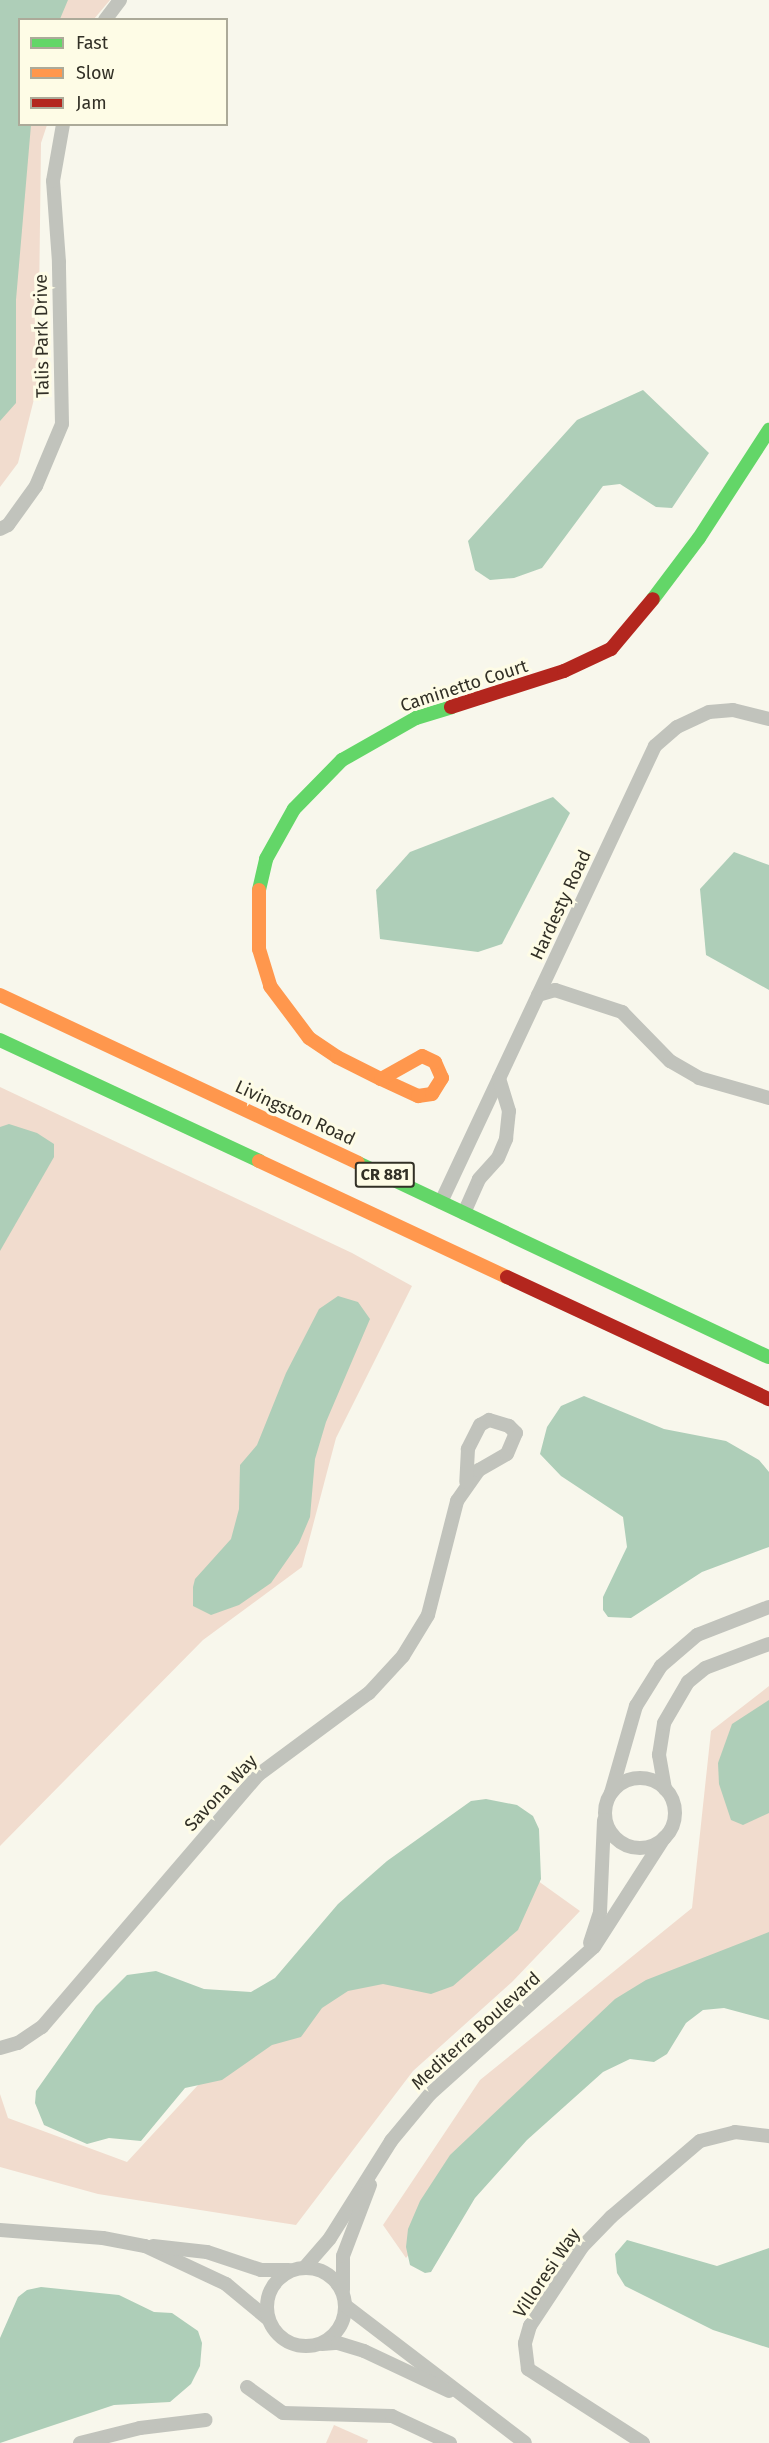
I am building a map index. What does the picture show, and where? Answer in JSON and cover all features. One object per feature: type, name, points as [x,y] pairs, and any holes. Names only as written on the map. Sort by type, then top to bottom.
[{"type":"main road","name":"Caminetto Court","points":[[381,1079],[337,1057],[309,1038],[270,986],[259,949],[256,903],[266,859],[294,809],[342,760],[374,739],[416,718],[564,671],[611,649],[636,622],[719,508],[769,430]]},
{"type":"main road","name":"Livingston Road","points":[[0,995],[769,1357]]},
{"type":"main road","name":"CR 881","points":[[0,1040],[769,1399]]},
{"type":"street","points":[[106,18],[120,0]]},
{"type":"street","name":"Talis Park Drive","points":[[0,530],[8,525],[36,486],[62,424],[53,181],[63,126]]},
{"type":"street","name":"Hardesty Road","points":[[441,1202],[655,746],[677,727],[709,712],[733,710],[769,719]]},
{"type":"street","points":[[538,995],[555,990],[622,1012],[680,1066],[699,1078],[769,1098]]},
{"type":"street","points":[[464,1213],[479,1179],[498,1158],[506,1139],[509,1111],[499,1078]]},
{"type":"street","name":"Savona Way","points":[[0,2048],[18,2043],[42,2027],[258,1775],[369,1693],[403,1656],[428,1615],[457,1501],[466,1482],[468,1449],[480,1425],[489,1420],[509,1426],[516,1433],[507,1454],[479,1470],[466,1482]]},
{"type":"street","points":[[769,1607],[697,1635],[661,1666],[636,1706],[605,1812],[612,1834],[620,1842],[643,1848],[664,1838],[674,1819],[671,1798],[665,1789],[659,1755],[662,1731],[669,1710],[688,1682],[705,1668],[769,1644]]},
{"type":"street","points":[[611,1793],[637,1778],[665,1789]]},
{"type":"street","name":"Mediterra Boulevard","points":[[583,1959],[600,1912],[605,1812]]},
{"type":"street","name":"Mediterra Boulevard","points":[[298,2268],[330,2238],[378,2163],[430,2094],[583,1959],[607,1929],[664,1838]]},
{"type":"street","name":"Villoresi Way","points":[[643,2443],[528,2369],[524,2350],[530,2326],[582,2247],[611,2217],[700,2141],[735,2132],[769,2136]]},
{"type":"street","name":"Mediterra Boulevard","points":[[345,2299],[340,2272],[343,2256],[378,2163]]},
{"type":"street","points":[[0,2230],[103,2238],[145,2246],[207,2252],[261,2270],[298,2268],[329,2274],[345,2299],[473,2404],[525,2443]]},
{"type":"street","points":[[145,2246],[226,2284],[268,2319],[283,2340],[307,2347],[338,2343],[364,2351],[473,2404]]},
{"type":"street","points":[[268,2319],[268,2295],[281,2276],[298,2268]]},
{"type":"street","points":[[320,2344],[339,2329],[345,2299]]},
{"type":"street","points":[[247,2387],[283,2413],[301,2417],[340,2412],[392,2416],[450,2443]]},
{"type":"street","points":[[80,2443],[140,2428],[206,2420]]},
{"type":"shaded area","points":[[0,0],[110,0],[95,18],[18,18],[18,126],[47,126],[41,143],[38,383],[18,463],[0,487]]},
{"type":"shaded area","points":[[0,0],[68,0],[60,18],[18,18],[18,126],[31,126],[16,300],[16,403],[0,421]]},
{"type":"shaded area","points":[[643,390],[709,453],[672,508],[656,507],[620,484],[603,486],[542,568],[514,578],[490,580],[475,570],[468,541],[577,420]]},
{"type":"shaded area","points":[[553,797],[570,813],[502,944],[478,952],[380,939],[376,890],[410,852]]},
{"type":"shaded area","points":[[734,852],[769,865],[769,990],[706,955],[700,889]]},
{"type":"shaded area","points":[[0,1087],[352,1253],[412,1286],[336,1438],[302,1567],[203,1640],[0,1846]]},
{"type":"shaded area","points":[[9,1124],[37,1133],[54,1144],[54,1157],[0,1251],[0,1127]]},
{"type":"shaded area","points":[[338,1296],[358,1302],[370,1319],[326,1422],[315,1459],[310,1517],[299,1543],[271,1583],[239,1605],[211,1615],[193,1606],[193,1587],[195,1579],[231,1539],[239,1509],[240,1465],[257,1445],[286,1373],[319,1309]]},
{"type":"shaded area","points":[[584,1396],[664,1429],[726,1441],[759,1460],[769,1472],[769,1547],[702,1572],[631,1618],[608,1617],[603,1610],[603,1597],[627,1547],[623,1517],[561,1476],[540,1454],[547,1427],[561,1406]]},
{"type":"shaded area","points":[[769,1686],[769,1995],[660,2010],[522,2116],[406,2258],[383,2225],[480,2080],[692,1908],[711,1731]]},
{"type":"shaded area","points":[[769,1700],[769,1813],[743,1825],[731,1820],[719,1784],[718,1763],[732,1724]]},
{"type":"shaded area","points":[[486,1799],[517,1805],[533,1816],[539,1829],[541,1879],[518,1930],[453,1986],[431,1994],[383,1984],[348,1991],[322,2008],[301,2037],[272,2045],[222,2080],[185,2088],[141,2141],[109,2138],[87,2144],[44,2125],[35,2103],[36,2091],[96,2006],[127,1975],[156,1971],[204,1989],[251,1992],[275,1978],[338,1904],[387,1861],[471,1801]]},
{"type":"shaded area","points":[[513,1863],[580,1911],[512,1982],[413,2071],[296,2225],[98,2194],[0,2167],[0,2094],[8,2118],[127,2162],[199,2084]]},
{"type":"shaded area","points":[[769,1932],[769,2020],[724,2008],[703,2010],[686,2023],[667,2054],[654,2062],[630,2059],[603,2072],[527,2140],[475,2198],[431,2272],[425,2273],[410,2265],[406,2247],[408,2229],[420,2201],[450,2155],[615,1999],[646,1980]]},
{"type":"shaded area","points":[[627,2240],[717,2266],[769,2248],[769,2348],[713,2330],[625,2286],[617,2273],[615,2254]]},
{"type":"shaded area","points":[[41,2287],[119,2295],[154,2312],[172,2313],[198,2331],[202,2343],[200,2366],[191,2384],[170,2402],[114,2405],[0,2443],[0,2338],[18,2297],[27,2290]]},
{"type":"shaded area","points":[[334,2425],[368,2440],[367,2443],[326,2443]]},
{"type":"traffic: fast","points":[[653,599],[699,538],[769,430]]},
{"type":"traffic: fast","points":[[259,890],[266,859],[294,809],[342,760],[416,718],[451,707]]},
{"type":"traffic: fast","points":[[0,1040],[259,1161]]},
{"type":"traffic: fast","points":[[358,1163],[769,1357]]},
{"type":"traffic: slow","points":[[259,890],[259,949],[270,986],[309,1038],[337,1057],[381,1079],[418,1096],[432,1094],[442,1078],[435,1062],[422,1056],[381,1079]]},
{"type":"traffic: slow","points":[[0,995],[358,1163]]},
{"type":"traffic: slow","points":[[259,1161],[507,1277]]},
{"type":"traffic: jam","points":[[451,707],[564,671],[611,649],[653,599]]},
{"type":"traffic: jam","points":[[507,1277],[769,1399]]}]
